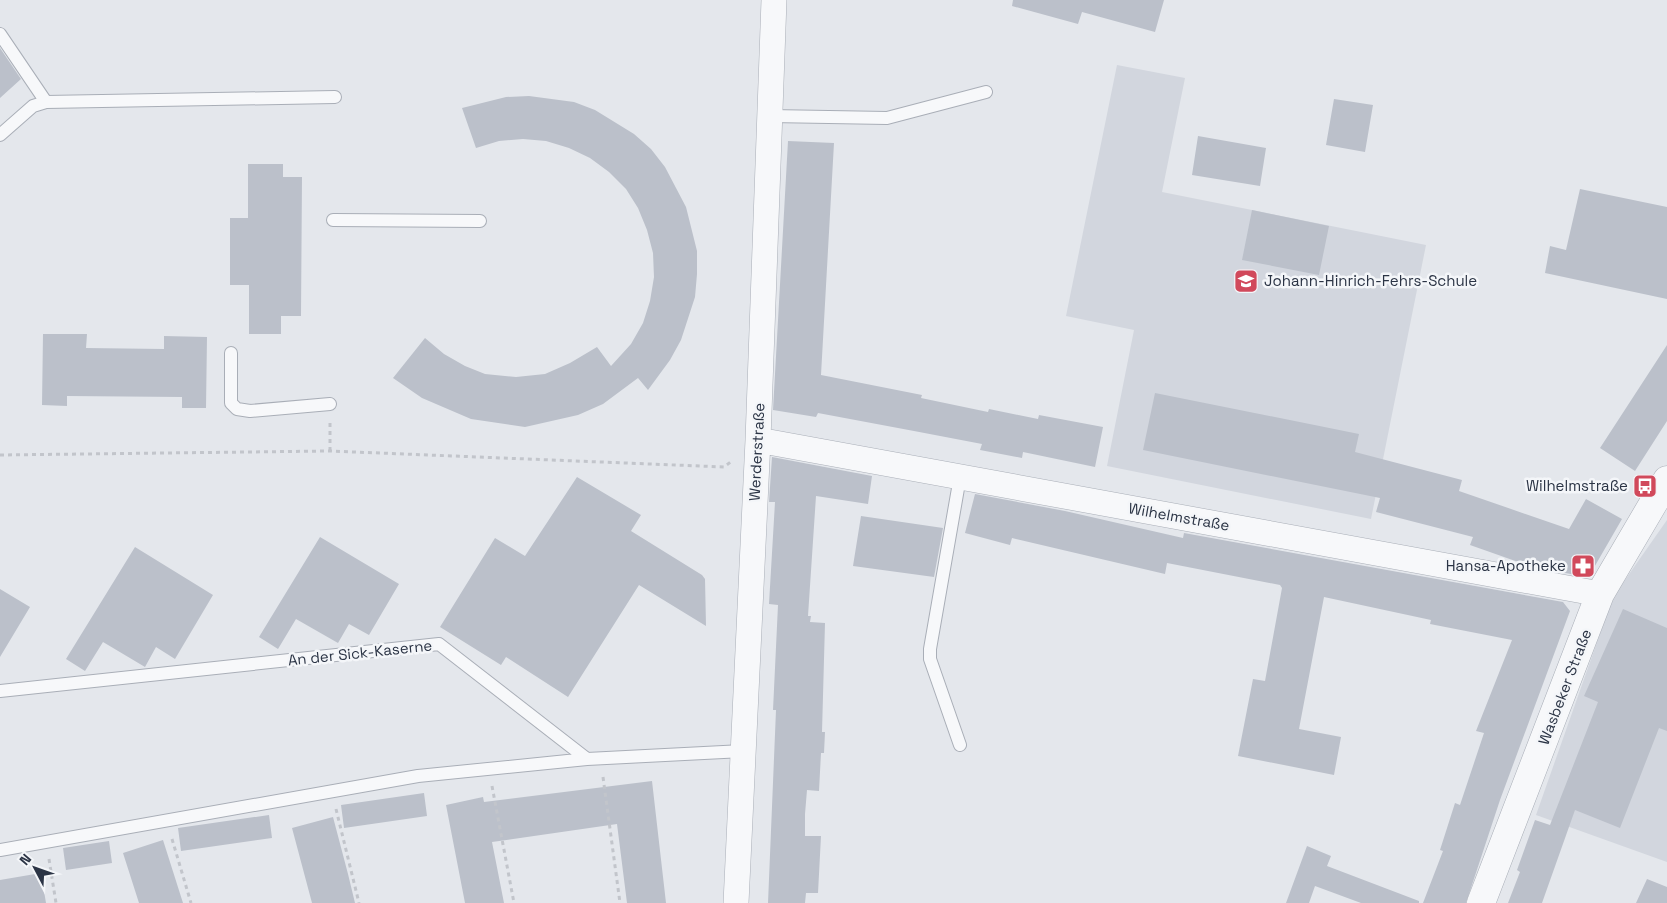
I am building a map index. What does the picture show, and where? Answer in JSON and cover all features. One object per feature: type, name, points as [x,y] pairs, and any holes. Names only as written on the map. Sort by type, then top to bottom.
[{"type":"street","name":"Werderstraße","points":[[736,903],[758,440],[774,0]]},
{"type":"street","name":"Wilhelmstraße","points":[[758,440],[1600,594]]},
{"type":"street","name":"Wasbeker Straße","points":[[1481,903],[1600,594],[1665,489]]},
{"type":"lane","points":[[0,34],[46,102]]},
{"type":"lane","points":[[770,116],[887,118],[986,92]]},
{"type":"lane","points":[[0,135],[33,106],[46,102],[336,97]]},
{"type":"lane","points":[[334,220],[480,221]]},
{"type":"lane","points":[[231,353],[231,403],[237,409],[250,411],[330,410]]},
{"type":"lane","points":[[960,477],[930,649],[930,659],[960,745]]},
{"type":"lane","name":"An der Sick-Kaserne","points":[[0,691],[439,644],[586,759]]},
{"type":"lane","points":[[0,850],[418,776],[586,759],[743,751]]},
{"type":"path","points":[[330,410],[330,451]]},
{"type":"path","points":[[0,455],[330,451],[724,467],[758,440]]},
{"type":"path","points":[[600,758],[620,903]]},
{"type":"path","points":[[488,769],[514,903]]},
{"type":"path","points":[[332,792],[359,903]]},
{"type":"path","points":[[167,821],[191,903]]},
{"type":"path","points":[[46,842],[56,903]]},
{"type":"shaded area","name":"Johann-Hinrich-Fehrs-Schule","points":[[1117,65],[1185,78],[1162,192],[1426,245],[1371,519],[1107,466],[1134,330],[1066,316]]},
{"type":"shaded area","points":[[1667,520],[1667,862],[1536,815],[1613,597]]},
{"type":"building","points":[[1013,0],[1164,0],[1155,32],[1082,12],[1078,24],[1012,6]]},
{"type":"building","points":[[0,48],[21,79],[0,98]]},
{"type":"building","points":[[529,96],[574,102],[595,110],[634,134],[651,149],[665,167],[686,207],[697,251],[697,274],[695,297],[681,340],[670,360],[648,390],[638,378],[603,404],[578,415],[525,427],[471,419],[422,398],[393,378],[425,338],[444,354],[465,366],[485,374],[516,377],[545,374],[570,363],[597,347],[611,366],[631,344],[643,323],[650,301],[654,277],[653,253],[647,230],[638,208],[626,189],[609,172],[590,158],[569,148],[546,141],[523,139],[499,141],[476,148],[462,108],[506,97]]},
{"type":"building","points":[[1334,99],[1373,105],[1365,152],[1326,145]]},
{"type":"building","points":[[1198,136],[1266,148],[1260,186],[1192,175]]},
{"type":"building","points":[[788,141],[834,143],[821,375],[922,395],[921,398],[988,412],[989,409],[1038,419],[1039,415],[1103,427],[1095,467],[1023,452],[1022,458],[980,450],[982,444],[818,413],[816,417],[773,410]]},
{"type":"building","points":[[248,164],[283,164],[283,177],[302,177],[301,316],[281,316],[281,334],[249,334],[249,285],[230,285],[230,218],[248,218]]},
{"type":"building","points":[[1580,189],[1667,207],[1667,299],[1545,273],[1550,246],[1566,250]]},
{"type":"building","points":[[1252,210],[1329,226],[1319,275],[1242,260]]},
{"type":"building","points":[[43,334],[87,334],[86,348],[164,349],[164,336],[207,337],[206,408],[182,408],[182,397],[67,396],[67,406],[42,405]]},
{"type":"building","points":[[1667,345],[1667,421],[1635,471],[1600,448]]},
{"type":"building","points":[[1155,393],[1359,434],[1355,452],[1462,480],[1459,491],[1569,529],[1586,499],[1622,519],[1592,571],[1582,576],[1532,567],[1470,545],[1473,537],[1376,512],[1380,498],[1143,450]]},
{"type":"building","points":[[772,457],[872,476],[868,504],[816,496],[808,616],[811,616],[810,622],[825,623],[822,732],[825,732],[824,753],[821,753],[819,791],[807,790],[805,814],[805,836],[821,836],[818,893],[806,893],[805,903],[768,903],[776,710],[773,710],[778,605],[769,604],[775,502],[769,502]]},
{"type":"building","points":[[577,477],[641,515],[631,531],[702,575],[705,579],[706,626],[639,585],[568,697],[506,657],[501,665],[440,627],[495,538],[525,556]]},
{"type":"building","points":[[975,494],[1065,511],[1183,538],[1184,533],[1563,602],[1570,611],[1500,800],[1466,903],[1423,903],[1443,851],[1440,850],[1455,803],[1460,805],[1484,733],[1476,731],[1512,640],[1430,624],[1431,620],[1324,597],[1299,729],[1341,737],[1334,775],[1238,756],[1253,679],[1265,681],[1282,588],[1280,585],[1167,563],[1165,574],[1012,538],[1010,545],[965,533]]},
{"type":"building","points":[[861,516],[943,528],[934,577],[853,566]]},
{"type":"building","points":[[320,537],[399,584],[369,635],[349,624],[338,643],[296,619],[278,649],[259,637]]},
{"type":"building","points":[[135,547],[213,595],[175,659],[156,647],[145,667],[103,642],[85,671],[66,659]]},
{"type":"building","points":[[0,589],[30,607],[0,657]]},
{"type":"building","points":[[1623,609],[1667,628],[1667,731],[1659,728],[1620,828],[1575,810],[1542,903],[1508,903],[1520,872],[1517,870],[1535,820],[1550,825],[1598,702],[1584,696]]},
{"type":"building","points":[[652,781],[666,903],[627,903],[617,824],[492,842],[504,903],[465,903],[446,805],[483,797],[484,802]]},
{"type":"building","points":[[424,793],[427,816],[344,828],[341,805]]},
{"type":"building","points":[[269,815],[272,838],[181,851],[178,828]]},
{"type":"building","points":[[333,817],[355,903],[312,903],[292,828]]},
{"type":"building","points":[[163,840],[183,903],[139,903],[123,853]]},
{"type":"building","points":[[109,841],[112,863],[66,870],[63,848]]},
{"type":"building","points":[[1307,846],[1331,856],[1327,866],[1419,901],[1419,903],[1361,903],[1315,886],[1309,903],[1286,903]]},
{"type":"building","points":[[41,873],[46,903],[0,903],[0,880]]},
{"type":"building","points":[[1647,879],[1667,887],[1667,903],[1636,903]]},
{"type":"place","name":"Johann-Hinrich-Fehrs-Schule","points":[[1246,281]]},
{"type":"place","name":"Wilhelmstraße","points":[[1645,486]]},
{"type":"place","name":"Hansa-Apotheke","points":[[1583,566]]}]
